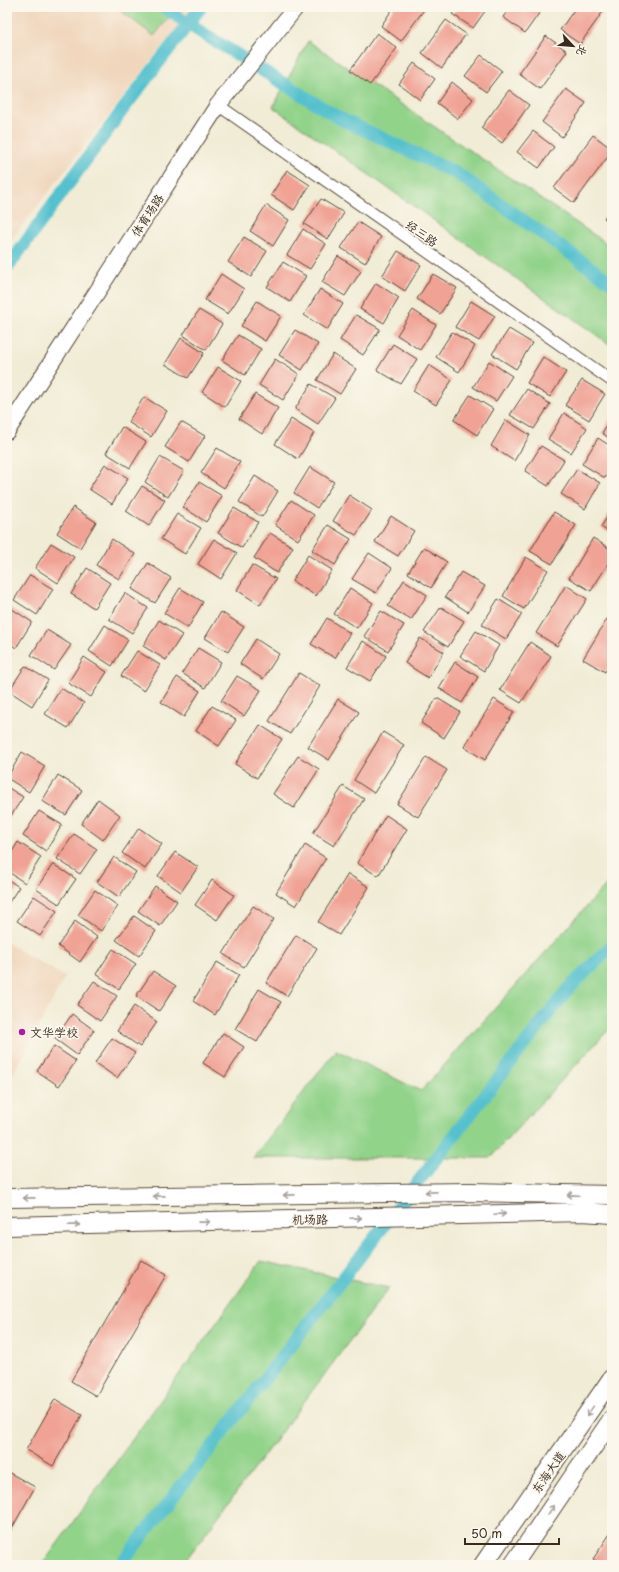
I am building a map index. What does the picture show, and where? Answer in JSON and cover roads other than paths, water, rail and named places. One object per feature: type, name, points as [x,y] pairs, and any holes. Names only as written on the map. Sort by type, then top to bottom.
[{"type":"main road","name":"体育场路","points":[[7,431],[218,105],[296,7]]},
{"type":"main road","name":"机场路","points":[[7,1198],[470,1192],[612,1194]]},
{"type":"main road","name":"机场路","points":[[7,1226],[582,1212],[612,1214]]},
{"type":"main road","name":"东海大道","points":[[483,1565],[612,1378]]},
{"type":"main road","name":"东海大道","points":[[513,1565],[612,1419]]},
{"type":"street","name":"经三路","points":[[218,105],[612,381]]},
{"type":"waterway","points":[[164,7],[188,24],[339,118],[458,174],[612,283]]},
{"type":"waterway","points":[[7,268],[121,112],[201,7]]},
{"type":"waterway","points":[[120,1565],[568,989],[612,946]]},
{"type":"place","name":"文华学校","points":[[22,1032]]}]
